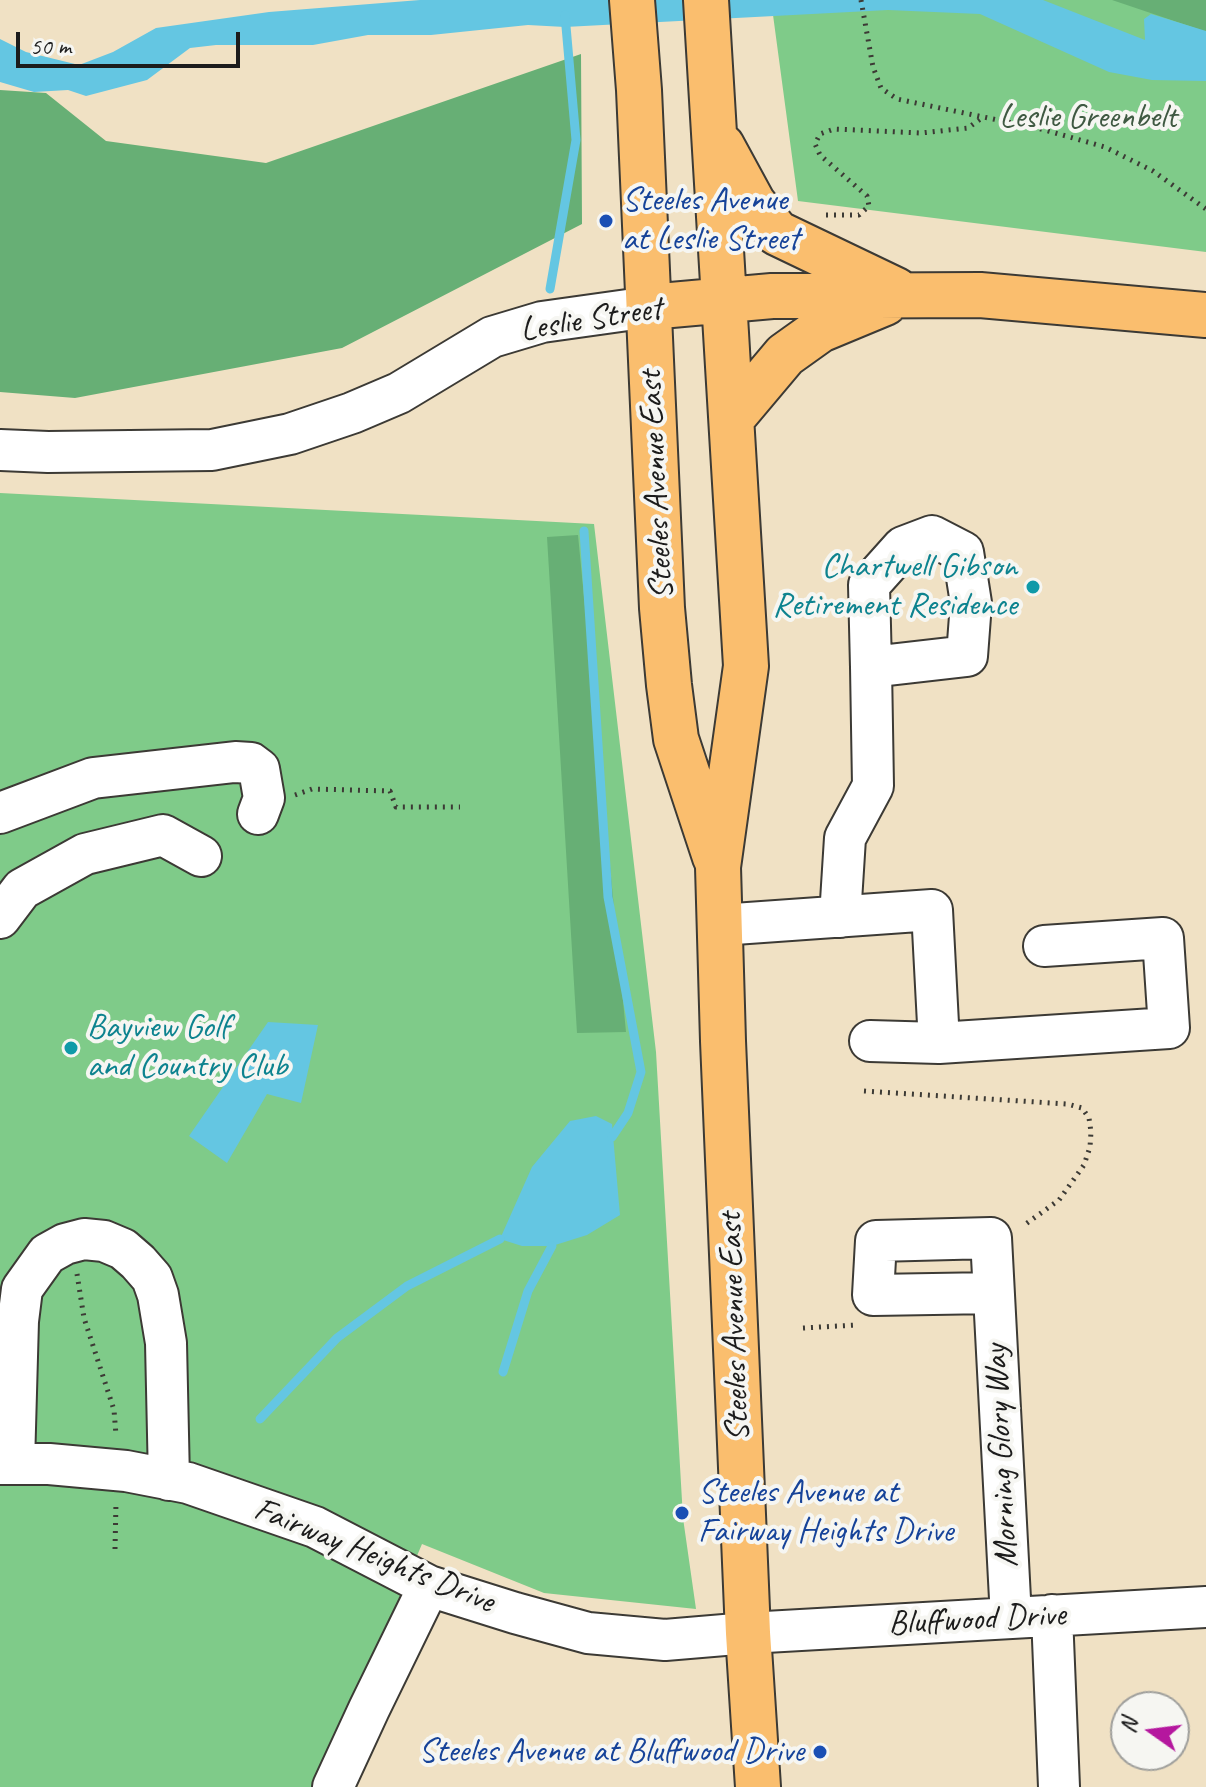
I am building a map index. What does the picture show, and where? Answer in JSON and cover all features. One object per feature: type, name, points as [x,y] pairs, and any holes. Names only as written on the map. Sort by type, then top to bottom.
[{"type":"main road","name":"Steeles Avenue East","points":[[632,0],[639,90],[662,608],[669,685],[676,739],[718,867]]},
{"type":"main road","name":"Steeles Avenue East","points":[[706,0],[746,666],[718,867],[748,1633],[758,1787]]},
{"type":"main road","points":[[715,133],[753,203],[777,233],[905,294]]},
{"type":"main road","points":[[732,418],[785,355],[820,330],[905,294]]},
{"type":"main road","name":"Leslie Street","points":[[649,307],[772,296],[980,295],[1206,315]]},
{"type":"street","name":"Leslie Street","points":[[0,450],[212,450],[290,434],[399,393],[492,337],[542,322],[649,307]]},
{"type":"street","points":[[840,917],[845,838],[873,786],[871,667]]},
{"type":"street","points":[[0,813],[93,778],[235,762],[251,763],[259,769],[264,798],[258,814]]},
{"type":"street","points":[[0,918],[22,889],[85,854],[163,835],[201,856]]},
{"type":"street","points":[[720,925],[932,910],[939,1043]]},
{"type":"street","points":[[870,1041],[939,1043],[1169,1028],[1163,938],[1044,946]]},
{"type":"street","points":[[7,1464],[22,1289],[47,1254],[84,1239],[104,1241],[123,1249],[152,1278],[158,1295],[166,1343],[169,1480]]},
{"type":"street","name":"Morning Glory Way","points":[[993,1293],[1011,1618]]},
{"type":"street","name":"Fairway Heights Drive","points":[[7,1464],[118,1471],[188,1483],[315,1527],[429,1586],[588,1633],[665,1640],[748,1633]]},
{"type":"street","points":[[333,1787],[429,1586]]},
{"type":"street","name":"Bluffwood Drive","points":[[748,1633],[1206,1607]]},
{"type":"street","points":[[1052,1615],[1059,1787]]},
{"type":"path","points":[[861,0],[873,67],[881,88],[897,99],[1041,129],[1105,147],[1153,171],[1206,209]]},
{"type":"path","points":[[822,215],[859,215],[869,206],[867,196],[820,155],[815,144],[820,134],[834,129],[921,133],[968,128],[984,116]]},
{"type":"path","points":[[258,814],[278,800],[312,789],[390,791],[396,807],[460,807]]},
{"type":"path","points":[[864,1091],[1067,1104],[1082,1108],[1089,1118],[1091,1132],[1084,1165],[1059,1200],[1013,1233]]},
{"type":"path","points":[[72,1242],[84,1318],[114,1410],[118,1471]]},
{"type":"path","points":[[113,1526],[115,1549]]},
{"type":"green space","name":"Leslie Greenbelt","points":[[771,0],[1206,0],[1206,252],[798,201]]},
{"type":"green space","points":[[1112,0],[1206,0],[1206,32],[1198,29]]},
{"type":"green space","points":[[581,54],[582,224],[342,348],[75,398],[0,392],[0,90],[46,93],[106,141],[266,163]]},
{"type":"green space","name":"Bayview Golf and Country Club","points":[[0,493],[594,524],[656,1052],[683,1518],[696,1609],[544,1593],[422,1544],[319,1787],[0,1787]]},
{"type":"green space","points":[[578,535],[626,1032],[577,1033],[547,537]]},
{"type":"water","points":[[420,0],[1043,0],[1145,40],[1144,19],[1151,14],[1206,31],[1206,81],[1152,80],[1109,72],[980,14],[888,10],[565,27],[528,25],[431,35],[368,35],[313,45],[216,45],[190,48],[147,80],[86,96],[68,90],[34,92],[0,82],[0,39],[26,52],[79,65],[113,52],[156,28],[269,12]]},
{"type":"water","points":[[268,1022],[318,1025],[301,1103],[267,1094],[227,1163],[189,1136]]},
{"type":"water","points":[[596,1116],[612,1124],[620,1215],[587,1235],[552,1246],[522,1246],[500,1239],[532,1167],[570,1121]]},
{"type":"waterway","points":[[550,289],[576,140],[565,15]]},
{"type":"waterway","points":[[584,531],[608,897],[641,1072],[628,1113],[612,1137]]},
{"type":"waterway","points":[[260,1419],[337,1338],[407,1286],[500,1239]]},
{"type":"waterway","points":[[503,1372],[528,1291],[552,1246]]},
{"type":"place","name":"Steeles Avenue at Leslie Street","points":[[606,221]]},
{"type":"place","name":"Chartwell Gibson Retirement Residence","points":[[1033,587]]},
{"type":"place","name":"Bayview Golf and Country Club","points":[[71,1048]]},
{"type":"place","name":"Steeles Avenue at Fairway Heights Drive","points":[[682,1513]]},
{"type":"place","name":"Steeles Avenue at Bluffwood Drive","points":[[820,1752]]}]
